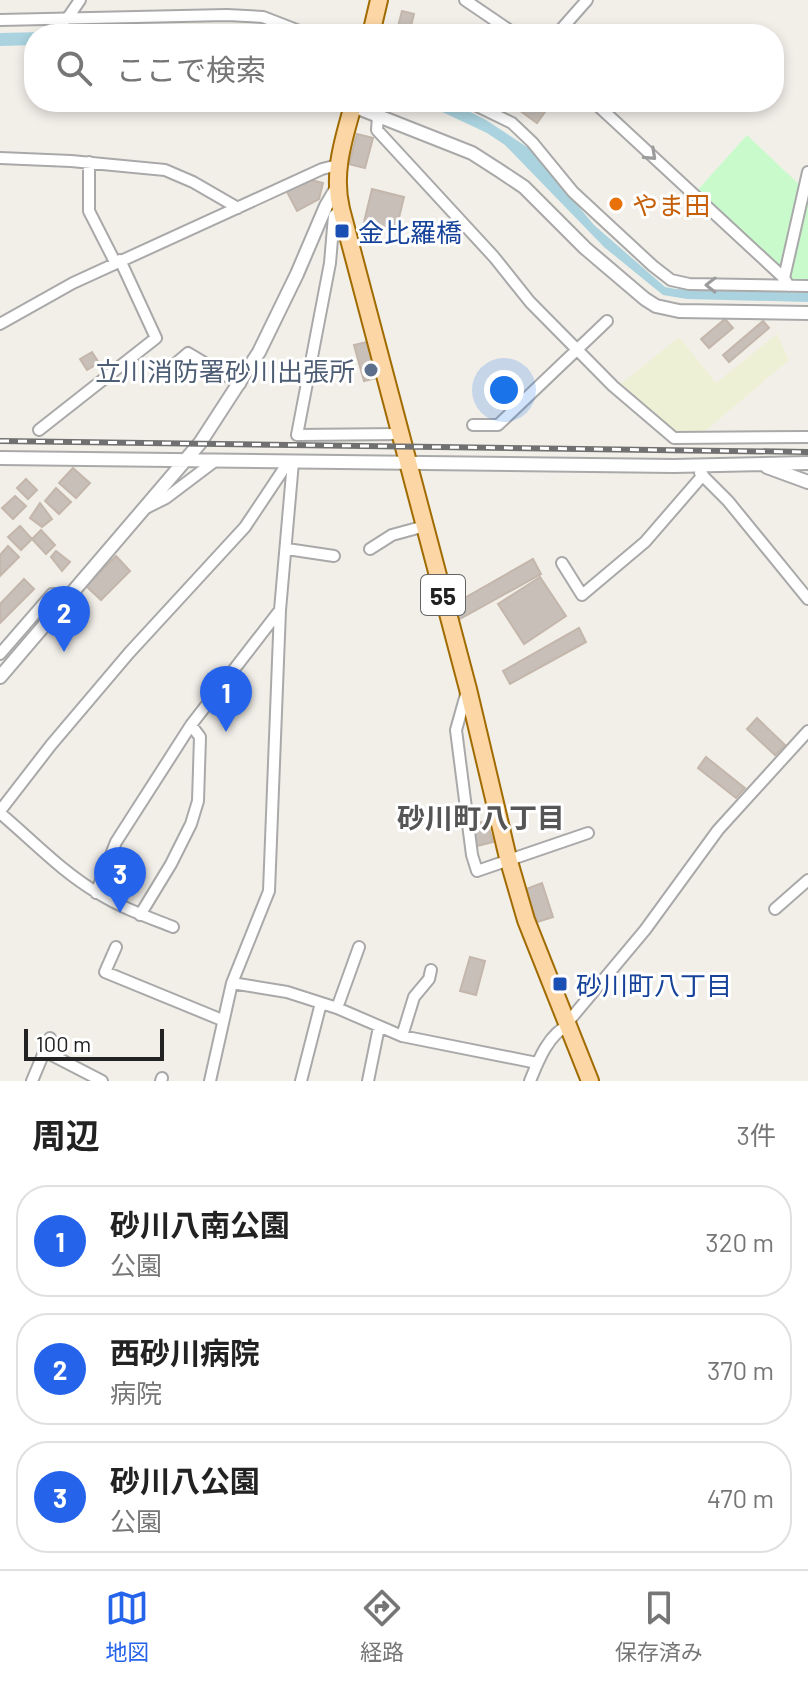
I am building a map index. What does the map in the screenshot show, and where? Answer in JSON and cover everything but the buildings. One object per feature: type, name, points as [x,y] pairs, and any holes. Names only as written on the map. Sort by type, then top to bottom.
[{"type":"main road","points":[[373,24],[379,0]]},
{"type":"main road","name":"55","points":[[351,112],[338,165],[336,189],[468,689],[508,858],[526,920],[590,1081]]},
{"type":"street","points":[[67,19],[80,0]]},
{"type":"street","points":[[465,0],[500,24]]},
{"type":"street","points":[[566,24],[587,0]]},
{"type":"street","points":[[0,20],[227,15],[263,17],[281,24]]},
{"type":"street","points":[[370,112],[472,153],[524,187],[585,248],[656,306],[679,311],[808,313]]},
{"type":"street","points":[[489,112],[524,133],[573,192],[671,280],[689,284],[786,282],[808,286]]},
{"type":"street","points":[[605,112],[786,282]]},
{"type":"street","points":[[378,116],[377,130],[494,257],[530,302],[613,386],[674,438],[808,437]]},
{"type":"street","points":[[0,158],[89,162],[165,170],[238,208]]},
{"type":"street","points":[[39,430],[156,338],[89,211],[89,162]]},
{"type":"street","points":[[0,324],[118,261],[322,169],[338,165]]},
{"type":"street","points":[[786,282],[808,172]]},
{"type":"street","points":[[0,677],[187,460],[240,384],[270,330],[336,189]]},
{"type":"street","points":[[341,209],[334,216],[330,263],[297,435],[400,434]]},
{"type":"street","points":[[473,425],[498,425],[607,321]]},
{"type":"street","points":[[168,370],[188,353],[240,384]]},
{"type":"street","points":[[0,458],[693,466],[808,463]]},
{"type":"street","points":[[143,509],[166,498],[215,461]]},
{"type":"street","points":[[210,1081],[232,983],[269,891],[280,610],[287,549],[291,462]]},
{"type":"street","points":[[173,927],[96,893],[65,870],[0,812],[51,745],[129,653],[245,527],[291,462]]},
{"type":"street","points":[[764,465],[808,482]]},
{"type":"street","points":[[693,466],[728,501],[808,599]]},
{"type":"street","points":[[562,563],[582,595],[645,542],[703,475]]},
{"type":"street","points":[[370,549],[392,535],[425,526]]},
{"type":"street","points":[[287,549],[334,556]]},
{"type":"street","points":[[0,654],[52,594],[70,594]]},
{"type":"street","points":[[96,893],[116,842],[191,725],[280,610]]},
{"type":"street","points":[[468,689],[456,730],[472,855],[477,871],[588,833]]},
{"type":"street","points":[[140,915],[171,864],[191,824],[198,801],[200,737],[191,725]]},
{"type":"street","points":[[530,1081],[537,1063],[559,1029],[569,1023],[645,930],[712,838],[808,731]]},
{"type":"street","points":[[775,909],[808,880]]},
{"type":"street","points":[[116,947],[105,972],[222,1020]]},
{"type":"street","points":[[337,1008],[359,947]]},
{"type":"street","points":[[402,1036],[414,997],[429,979],[431,970]]},
{"type":"street","points":[[232,983],[287,992],[337,1008],[402,1036],[537,1063]]},
{"type":"street","points":[[301,1081],[321,1003]]},
{"type":"street","points":[[368,1081],[379,1027]]},
{"type":"street","points":[[32,1081],[50,1038]]},
{"type":"street","points":[[44,1051],[102,1081]]},
{"type":"green space","points":[[747,135],[805,190],[808,183],[808,284],[790,283],[695,193]]},
{"type":"green space","points":[[777,334],[789,360],[704,432],[673,431],[621,384],[679,337],[716,383]]},
{"type":"water","points":[[24,32],[24,45],[0,46],[0,33]]},
{"type":"water","points":[[442,112],[470,112],[530,149],[594,225],[665,287],[808,293],[808,302],[687,299],[663,295],[604,247],[505,145]]},
{"type":"railway","points":[[0,441],[808,452]]},
{"type":"place","name":"やま田","points":[[616,204]]},
{"type":"place","name":"金比羅橋","points":[[342,231]]},
{"type":"place","name":"立川消防署砂川出張所","points":[[371,370]]},
{"type":"place","name":"西砂川病院","points":[[64,652]]},
{"type":"place","name":"砂川八南公園","points":[[226,732]]},
{"type":"place","name":"砂川八公園","points":[[120,913]]},
{"type":"place","name":"砂川町八丁目","points":[[560,984]]},
{"type":"district","name":"砂川町八丁目","points":[[481,817]]}]
